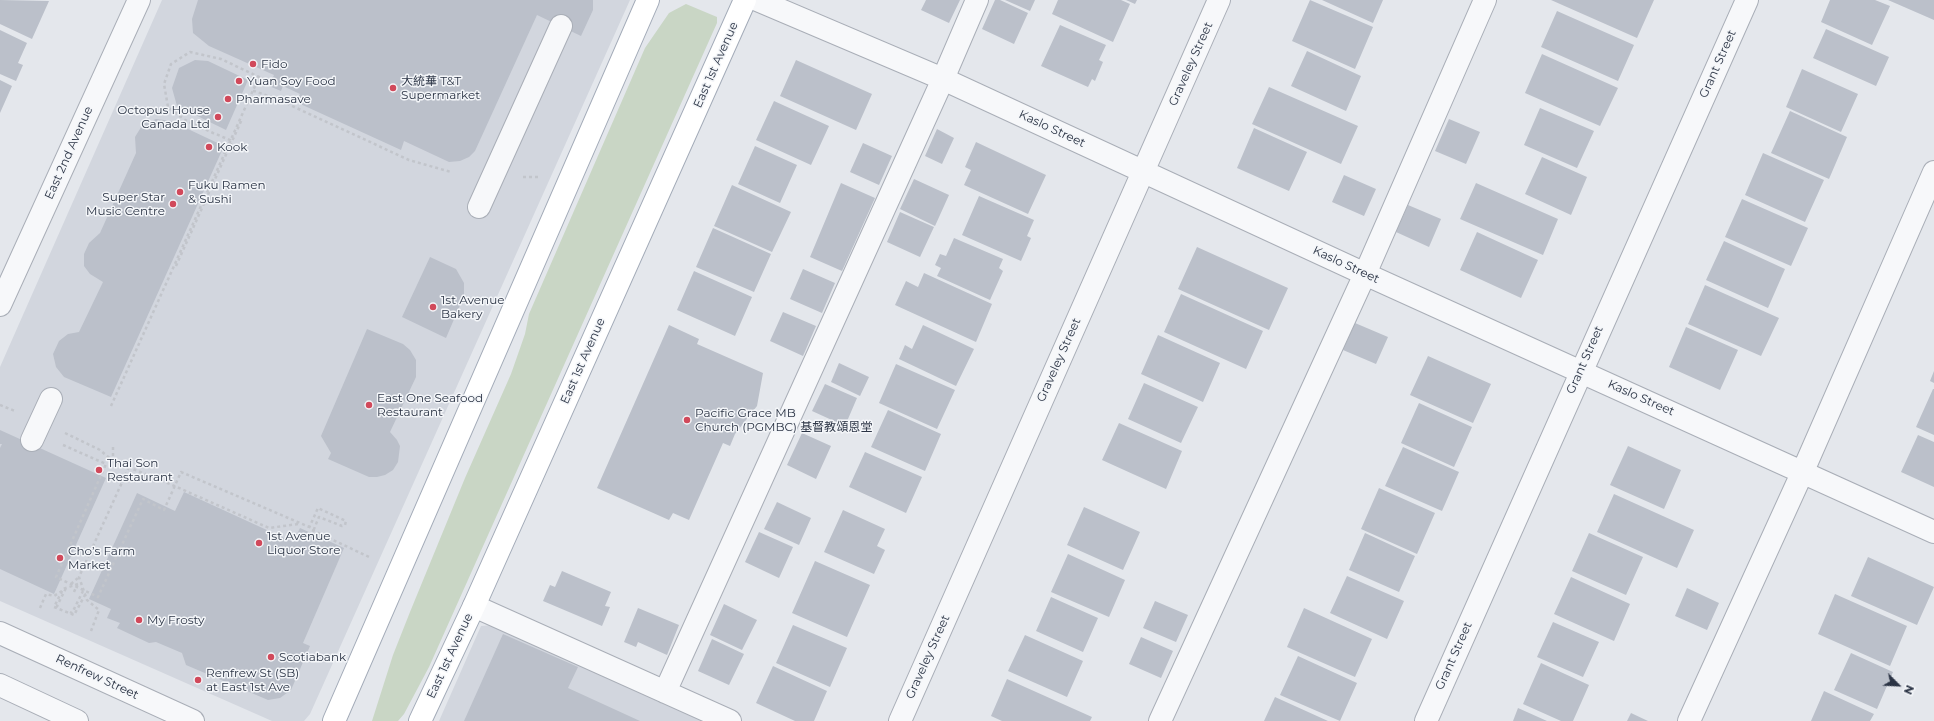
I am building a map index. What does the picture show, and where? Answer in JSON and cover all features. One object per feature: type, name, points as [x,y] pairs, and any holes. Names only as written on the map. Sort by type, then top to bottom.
[{"type":"main road","points":[[334,721],[648,0]]},
{"type":"main road","name":"East 1st Avenue","points":[[420,721],[474,606],[745,0]]},
{"type":"street","name":"East 2nd Avenue","points":[[0,305],[139,0]]},
{"type":"street","name":"Kaslo Street","points":[[757,0],[943,79],[1364,274],[1803,471],[1934,532]]},
{"type":"street","points":[[665,692],[943,79],[977,0]]},
{"type":"street","name":"Graveley Street","points":[[900,721],[1219,0]]},
{"type":"street","points":[[1160,721],[1364,274],[1486,0]]},
{"type":"street","name":"Grant Street","points":[[1426,721],[1747,0]]},
{"type":"street","points":[[479,207],[561,26]]},
{"type":"street","points":[[1689,721],[1803,471],[1934,172]]},
{"type":"street","points":[[32,440],[51,399]]},
{"type":"street","points":[[474,606],[730,721]]},
{"type":"street","name":"Renfrew Street","points":[[0,633],[193,721]]},
{"type":"street","points":[[0,685],[77,721]]},
{"type":"path","points":[[111,406],[230,141],[233,134],[236,127],[259,77],[221,59],[190,52],[171,64],[164,84],[168,107],[185,120],[206,130],[221,136],[227,139],[232,141]]},
{"type":"path","points":[[176,266],[254,91],[277,99],[409,160],[450,172]]},
{"type":"path","points":[[521,178],[539,177]]},
{"type":"path","points":[[63,445],[106,464],[56,577],[78,585],[84,590],[98,597],[143,499],[164,510],[181,472],[306,526],[314,529],[319,517],[342,526],[346,525],[346,521],[318,508],[312,522],[309,528]]},
{"type":"path","points":[[113,447],[113,461]]},
{"type":"path","points":[[90,556],[74,592],[79,577],[129,467],[269,528],[296,523],[369,557]]},
{"type":"path","points":[[40,608],[46,594],[54,596],[79,577]]},
{"type":"path","points":[[79,577],[87,600],[99,610],[91,631]]},
{"type":"path","points":[[78,585],[63,589],[54,607],[74,615],[85,594]]},
{"type":"path","points":[[66,588],[57,606],[72,613],[84,590]]},
{"type":"shaded area","points":[[162,0],[630,0],[310,714],[304,721],[272,721],[0,601],[0,367]]},
{"type":"shaded area","points":[[506,624],[713,721],[439,721],[481,626]]},
{"type":"green space","points":[[686,4],[717,17],[717,23],[429,667],[404,714],[398,721],[372,721],[393,655],[410,612],[465,478],[511,374],[525,334],[529,314],[645,48],[669,13]]},
{"type":"building","points":[[0,0],[49,1],[32,39],[0,24]]},
{"type":"building","points":[[198,0],[593,0],[593,10],[581,36],[537,15],[475,151],[469,157],[460,161],[449,162],[404,141],[401,150],[296,102],[300,94],[283,86],[281,91],[269,86],[274,75],[209,46],[193,33],[192,19]]},
{"type":"building","points":[[926,0],[960,0],[949,23],[921,10]]},
{"type":"building","points":[[995,0],[1000,0],[1028,13],[1014,44],[982,29]]},
{"type":"building","points":[[1005,0],[1035,0],[1030,11]]},
{"type":"building","points":[[1058,0],[1121,0],[1130,4],[1113,42],[1052,14]]},
{"type":"building","points":[[1126,0],[1137,0],[1135,4]]},
{"type":"building","points":[[1310,0],[1373,27],[1355,69],[1292,41]]},
{"type":"building","points":[[1322,0],[1383,0],[1373,23]]},
{"type":"building","points":[[1551,0],[1654,0],[1637,38]]},
{"type":"building","points":[[1830,0],[1875,0],[1890,6],[1872,45],[1821,22]]},
{"type":"building","points":[[1888,0],[1934,0],[1934,20]]},
{"type":"building","points":[[1557,11],[1634,45],[1618,81],[1541,47]]},
{"type":"building","points":[[1060,25],[1106,45],[1099,60],[1103,62],[1095,81],[1092,79],[1088,87],[1041,66]]},
{"type":"building","points":[[1826,29],[1889,57],[1876,86],[1813,58]]},
{"type":"building","points":[[0,30],[27,43],[18,63],[23,65],[16,81],[0,74]]},
{"type":"building","points":[[1307,51],[1361,76],[1346,111],[1291,86]]},
{"type":"building","points":[[1542,54],[1618,88],[1600,126],[1525,93]]},
{"type":"building","points":[[195,60],[208,61],[248,80],[226,130],[177,106],[172,88],[179,68]]},
{"type":"building","points":[[796,60],[872,94],[856,130],[780,96]]},
{"type":"building","points":[[1802,69],[1858,94],[1841,132],[1786,107]]},
{"type":"building","points":[[0,80],[12,86],[0,113]]},
{"type":"building","points":[[1269,87],[1358,126],[1341,164],[1252,124]]},
{"type":"building","points":[[774,101],[829,126],[811,165],[756,140]]},
{"type":"building","points":[[1540,108],[1594,131],[1577,168],[1524,145]]},
{"type":"building","points":[[1790,111],[1847,137],[1829,179],[1771,153]]},
{"type":"building","points":[[156,119],[171,121],[224,146],[111,397],[64,377],[56,367],[53,354],[59,341],[68,334],[79,332],[103,282],[90,274],[84,266],[84,254],[89,243],[100,233],[136,153],[135,137],[143,124]]},
{"type":"building","points":[[1449,119],[1480,132],[1466,164],[1435,151]]},
{"type":"building","points":[[1254,128],[1307,152],[1289,191],[1237,168]]},
{"type":"building","points":[[937,129],[954,138],[942,164],[925,156]]},
{"type":"building","points":[[976,142],[1046,175],[1028,214],[964,185],[971,170],[965,167]]},
{"type":"building","points":[[863,143],[892,156],[879,185],[850,172]]},
{"type":"building","points":[[755,146],[797,165],[780,203],[738,184]]},
{"type":"building","points":[[1763,153],[1824,180],[1805,222],[1745,195]]},
{"type":"building","points":[[1542,157],[1587,177],[1571,215],[1525,194]]},
{"type":"building","points":[[1344,175],[1376,189],[1364,216],[1332,202]]},
{"type":"building","points":[[914,179],[949,195],[935,226],[900,209]]},
{"type":"building","points":[[841,183],[875,198],[842,271],[810,257]]},
{"type":"building","points":[[1476,183],[1558,219],[1543,255],[1460,219]]},
{"type":"building","points":[[732,185],[791,212],[772,252],[714,226]]},
{"type":"building","points":[[979,196],[1034,220],[1027,236],[1031,238],[1021,261],[962,235]]},
{"type":"building","points":[[1742,199],[1808,228],[1791,266],[1725,237]]},
{"type":"building","points":[[1408,205],[1441,219],[1429,247],[1396,232]]},
{"type":"building","points":[[900,212],[934,227],[920,257],[887,242]]},
{"type":"building","points":[[713,228],[771,254],[754,292],[696,267]]},
{"type":"building","points":[[1477,232],[1538,260],[1521,298],[1460,270]]},
{"type":"building","points":[[954,238],[1003,259],[999,268],[1003,271],[990,300],[937,276],[941,268],[935,265],[940,254],[946,256]]},
{"type":"building","points":[[1724,241],[1785,269],[1768,308],[1706,280]]},
{"type":"building","points":[[1197,247],[1288,288],[1269,330],[1178,289]]},
{"type":"building","name":"1st Avenue Bakery","points":[[430,257],[456,269],[464,283],[464,296],[446,338],[402,317]]},
{"type":"building","points":[[803,269],[835,283],[822,313],[790,299]]},
{"type":"building","points":[[694,271],[752,297],[735,336],[677,310]]},
{"type":"building","points":[[924,273],[992,304],[976,342],[895,305],[906,281],[918,287]]},
{"type":"building","points":[[1705,285],[1779,318],[1761,356],[1688,324]]},
{"type":"building","points":[[1181,294],[1263,331],[1246,369],[1164,332]]},
{"type":"building","points":[[783,312],[816,326],[803,356],[770,341]]},
{"type":"building","points":[[1355,323],[1388,337],[1376,364],[1343,350]]},
{"type":"building","name":"Pacific Grace MB Church (PGMBC) 基督教頌恩堂","points":[[669,325],[699,339],[697,344],[763,373],[757,406],[735,434],[730,446],[723,443],[689,520],[673,513],[669,520],[597,488]]},
{"type":"building","points":[[923,325],[974,349],[956,386],[899,359],[905,345],[912,349]]},
{"type":"building","points":[[1686,327],[1738,350],[1720,390],[1669,367]]},
{"type":"building","name":"East One Seafood Restaurant","points":[[367,329],[403,344],[410,350],[416,360],[416,377],[390,432],[400,446],[398,462],[393,470],[385,475],[377,477],[369,477],[328,459],[331,453],[321,436]]},
{"type":"building","points":[[1158,335],[1220,363],[1203,402],[1141,374]]},
{"type":"building","points":[[1428,356],[1491,384],[1473,423],[1410,395]]},
{"type":"building","points":[[839,363],[869,377],[860,396],[831,382]]},
{"type":"building","points":[[896,364],[955,390],[937,429],[879,403]]},
{"type":"building","points":[[1934,371],[1934,383],[1930,381]]},
{"type":"building","points":[[1144,383],[1198,407],[1181,443],[1128,419]]},
{"type":"building","points":[[825,384],[857,398],[845,426],[812,411]]},
{"type":"building","points":[[1934,389],[1934,435],[1916,427]]},
{"type":"building","points":[[1419,403],[1472,427],[1454,467],[1401,443]]},
{"type":"building","points":[[888,410],[941,434],[925,471],[871,447]]},
{"type":"building","points":[[1119,423],[1182,451],[1166,489],[1102,460]]},
{"type":"building","points":[[0,430],[106,478],[54,594],[0,569],[0,448],[2,444],[0,444]]},
{"type":"building","points":[[802,433],[831,446],[816,479],[787,465]]},
{"type":"building","points":[[1918,435],[1934,442],[1934,487],[1901,472]]},
{"type":"building","points":[[1628,446],[1681,470],[1664,509],[1610,485]]},
{"type":"building","points":[[1403,447],[1459,472],[1442,511],[1385,486]]},
{"type":"building","points":[[865,452],[922,477],[906,513],[849,487]]},
{"type":"building","points":[[1379,488],[1435,513],[1417,554],[1361,529]]},
{"type":"building","points":[[184,492],[293,542],[300,528],[344,548],[303,643],[310,646],[291,690],[280,698],[268,700],[186,665],[182,653],[156,642],[149,643],[117,628],[120,623],[107,618],[111,609],[89,599],[137,493],[175,511]]},
{"type":"building","points":[[1614,494],[1694,530],[1677,568],[1597,532]]},
{"type":"building","points":[[777,502],[811,518],[799,545],[764,529]]},
{"type":"building","points":[[1084,507],[1140,532],[1123,570],[1067,545]]},
{"type":"building","points":[[843,510],[885,529],[877,546],[885,550],[874,574],[824,552]]},
{"type":"building","points":[[759,532],[793,547],[779,578],[745,562]]},
{"type":"building","points":[[1365,533],[1415,556],[1399,592],[1349,570]]},
{"type":"building","points":[[1589,533],[1643,557],[1626,595],[1572,571]]},
{"type":"building","points":[[1068,554],[1125,580],[1109,617],[1051,592]]},
{"type":"building","points":[[1868,557],[1934,587],[1917,625],[1851,596]]},
{"type":"building","points":[[815,561],[870,585],[847,637],[792,613]]},
{"type":"building","points":[[562,571],[611,592],[605,606],[610,607],[602,626],[543,601],[550,585],[555,587]]},
{"type":"building","points":[[1347,576],[1404,601],[1387,639],[1330,613]]},
{"type":"building","points":[[1571,577],[1630,604],[1614,641],[1554,614]]},
{"type":"building","points":[[1687,588],[1719,603],[1707,630],[1675,616]]},
{"type":"building","points":[[1835,594],[1907,626],[1890,666],[1818,634]]},
{"type":"building","points":[[1051,597],[1098,618],[1083,652],[1036,631]]},
{"type":"building","points":[[1155,601],[1188,615],[1176,642],[1143,628]]},
{"type":"building","points":[[724,604],[757,620],[742,650],[710,635]]},
{"type":"building","points":[[638,608],[679,625],[667,655],[638,642],[636,647],[624,642]]},
{"type":"building","points":[[1304,608],[1372,639],[1355,677],[1287,647]]},
{"type":"building","points":[[1553,622],[1599,642],[1583,677],[1537,657]]},
{"type":"building","points":[[793,625],[847,648],[830,687],[776,663]]},
{"type":"building","points":[[503,634],[578,667],[568,688],[640,721],[464,721]]},
{"type":"building","points":[[1025,635],[1083,661],[1067,697],[1008,671]]},
{"type":"building","points":[[1141,637],[1173,651],[1161,678],[1129,664]]},
{"type":"building","points":[[712,639],[744,654],[729,685],[698,671]]},
{"type":"building","points":[[1851,653],[1893,672],[1877,709],[1834,690]]},
{"type":"building","points":[[1298,656],[1357,683],[1340,721],[1280,695]]},
{"type":"building","points":[[1541,663],[1589,685],[1573,721],[1561,721],[1523,704]]},
{"type":"building","points":[[773,666],[827,691],[814,721],[795,721],[756,703]]},
{"type":"building","points":[[1007,679],[1092,717],[1090,721],[1002,721],[991,716]]},
{"type":"building","points":[[1824,691],[1874,714],[1870,721],[1811,721]]},
{"type":"building","points":[[1275,697],[1328,721],[1264,721]]},
{"type":"building","points":[[1518,708],[1547,721],[1513,721]]},
{"type":"building","points":[[1631,713],[1648,721],[1627,721]]},
{"type":"place","name":"Fido","points":[[253,64]]},
{"type":"place","name":"Yuan Soy Food","points":[[239,81]]},
{"type":"place","name":"大統華 T&T Supermarket","points":[[393,88]]},
{"type":"place","name":"Pharmasave","points":[[228,99]]},
{"type":"place","name":"Octopus House Canada Ltd","points":[[218,117]]},
{"type":"place","name":"Kook","points":[[209,147]]},
{"type":"place","name":"Fuku Ramen & Sushi","points":[[180,192]]},
{"type":"place","name":"Super Star Music Centre","points":[[173,204]]},
{"type":"place","name":"1st Avenue Bakery","points":[[433,307]]},
{"type":"place","name":"East One Seafood Restaurant","points":[[369,405]]},
{"type":"place","name":"Pacific Grace MB Church (PGMBC) 基督教頌恩堂","points":[[687,420]]},
{"type":"place","name":"Thai Son Restaurant","points":[[99,470]]},
{"type":"place","name":"1st Avenue Liquor Store","points":[[259,543]]},
{"type":"place","name":"Cho’s Farm Market","points":[[60,558]]},
{"type":"place","name":"My Frosty","points":[[139,620]]},
{"type":"place","name":"Scotiabank","points":[[271,657]]},
{"type":"place","name":"Renfrew St (SB) at East 1st Ave","points":[[198,680]]}]
